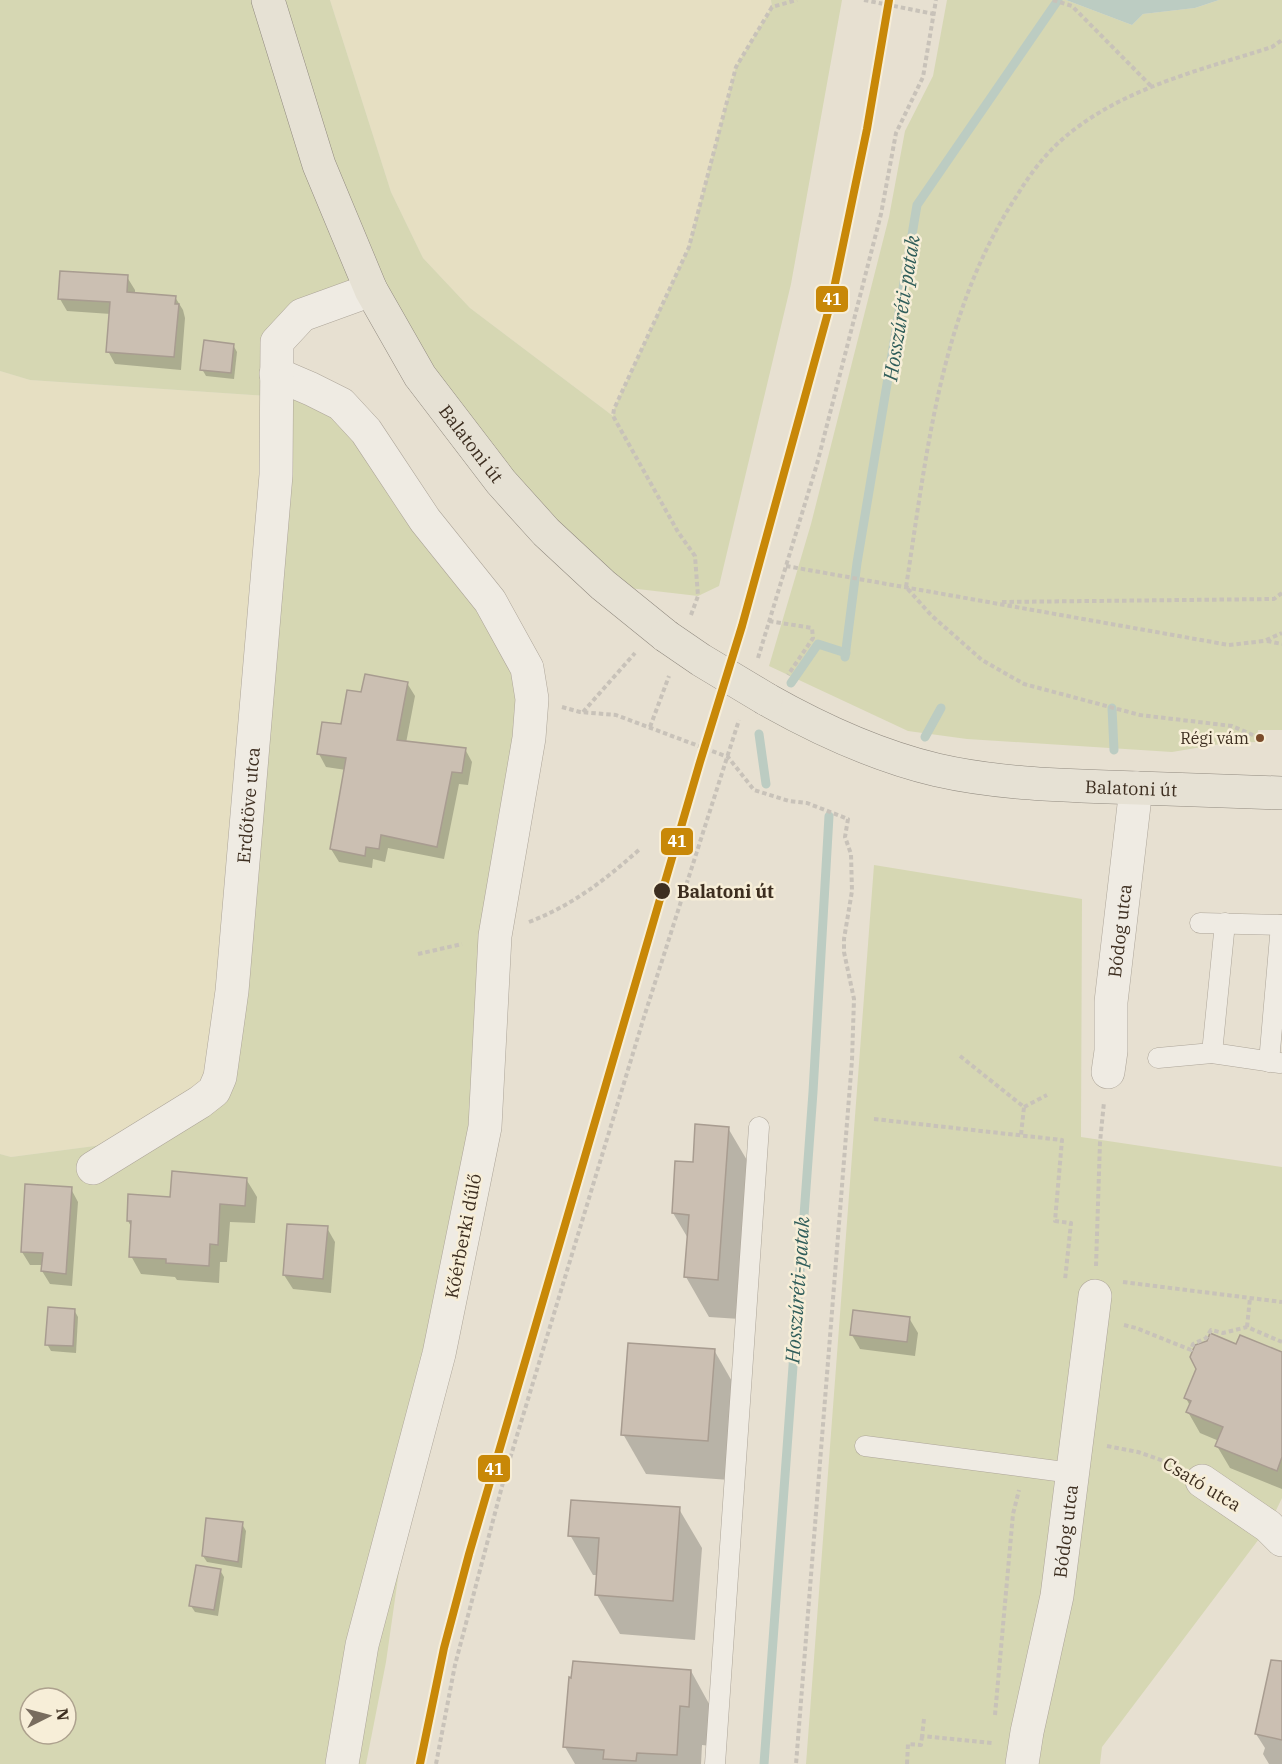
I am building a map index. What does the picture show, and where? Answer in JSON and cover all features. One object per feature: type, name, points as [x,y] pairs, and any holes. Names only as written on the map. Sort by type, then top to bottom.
[{"type":"main road","name":"Balatoni út","points":[[268,0],[319,165],[371,290],[420,376],[501,482],[546,532],[603,585],[678,627],[701,660],[804,721],[891,756],[936,770],[982,779],[1034,784],[1282,793]]},
{"type":"street","name":"Erdőtöve utca","points":[[93,1168],[200,1102],[214,1091],[220,1077],[232,991],[275,486],[277,342],[302,315],[371,290]]},
{"type":"street","points":[[276,374],[341,404],[366,430],[425,520],[490,601],[527,668],[532,699]]},
{"type":"street","name":"Kőérberki dűlő","points":[[342,1764],[362,1645],[439,1354],[485,1127],[495,936],[529,738],[532,699]]},
{"type":"street","name":"Bódog utca","points":[[1108,1072],[1111,1051],[1111,1002],[1136,788]]},
{"type":"street","name":"Bódog utca","points":[[1022,1764],[1057,1596],[1094,1298]]},
{"type":"street","name":"Csató utca","points":[[1202,1481],[1268,1527],[1282,1540]]},
{"type":"lane","points":[[1158,1058],[1212,1053],[1275,1063],[1281,925],[1200,922]]},
{"type":"lane","points":[[1212,1053],[1225,923]]},
{"type":"lane","points":[[715,1764],[759,1127]]},
{"type":"lane","points":[[865,1446],[1025,1466],[1075,1457]]},
{"type":"path","points":[[678,627],[698,596],[695,556],[678,532],[619,427],[614,410],[689,247],[736,67],[772,7],[771,0]]},
{"type":"path","points":[[772,7],[797,0]]},
{"type":"path","points":[[864,0],[934,14]]},
{"type":"path","points":[[936,0],[922,77],[896,133],[881,214],[818,464],[786,566],[1229,645],[1266,640],[1282,633]]},
{"type":"path","points":[[1053,0],[1072,6],[1152,87]]},
{"type":"path","points":[[906,587],[934,411],[960,311],[990,242],[1027,179],[1050,149],[1088,120],[1117,102],[1152,87],[1272,46],[1282,40]]},
{"type":"path","points":[[906,587],[931,615],[982,660],[1024,684],[1140,715],[1232,726],[1260,738]]},
{"type":"path","points":[[993,603],[1274,598],[1282,593]]},
{"type":"path","points":[[769,621],[812,628],[813,638],[789,673]]},
{"type":"path","points":[[1266,640],[1282,645]]},
{"type":"path","points":[[583,712],[636,652]]},
{"type":"path","points":[[650,727],[670,672]]},
{"type":"path","points":[[532,699],[583,712],[616,715],[650,727],[728,757],[754,790],[789,801],[807,803],[848,819],[845,837],[851,854],[852,891],[844,946],[854,999],[852,1060],[796,1764]]},
{"type":"path","points":[[436,1764],[455,1665],[509,1464],[644,1017],[728,757]]},
{"type":"path","points":[[552,913],[602,883],[640,849]]},
{"type":"path","points":[[960,1056],[1024,1107]]},
{"type":"path","points":[[1094,1298],[1100,1142],[1108,1072]]},
{"type":"path","points":[[1024,1107],[1047,1095]]},
{"type":"path","points":[[1021,1135],[1024,1107]]},
{"type":"path","points":[[874,1119],[1062,1140],[1055,1221],[1071,1223],[1064,1284]]},
{"type":"path","points":[[1065,1275],[1136,1328],[1191,1350],[1193,1344],[1206,1338],[1211,1330],[1223,1333],[1247,1327],[1282,1342]]},
{"type":"path","points":[[1094,1298],[1250,1298],[1282,1302]]},
{"type":"path","points":[[1247,1327],[1250,1298]]},
{"type":"path","name":"Csató utca","points":[[1075,1457],[1121,1448],[1164,1459],[1202,1481]]},
{"type":"path","points":[[994,1721],[1013,1514],[1025,1466]]},
{"type":"path","points":[[907,1764],[908,1744],[921,1745],[924,1719]]},
{"type":"path","points":[[922,1736],[992,1743],[993,1732]]},
{"type":"shaded area","points":[[330,0],[771,0],[772,7],[736,67],[689,247],[614,409],[613,416],[470,308],[423,258],[391,192]]},
{"type":"shaded area","points":[[1066,0],[1219,0],[1195,8],[1143,14],[1132,25]]},
{"type":"shaded area","points":[[0,371],[30,380],[268,396],[213,1075],[110,1144],[11,1157],[0,1154]]},
{"type":"green space","points":[[0,0],[330,0],[391,192],[423,258],[470,308],[613,416],[614,409],[689,247],[736,67],[772,7],[771,0],[842,0],[791,284],[719,586],[698,596],[603,585],[546,532],[371,290],[302,315],[276,373],[341,404],[527,668],[485,1127],[419,1431],[386,1662],[366,1764],[0,1764],[0,1154],[11,1157],[110,1144],[213,1075],[267,396],[30,380],[0,371]]},
{"type":"green space","points":[[947,0],[1066,0],[1132,25],[1143,14],[1195,8],[1219,0],[1282,0],[1282,730],[1258,730],[1257,742],[1226,743],[1172,752],[967,739],[908,731],[769,666],[811,524],[889,217],[905,131],[933,76]]},
{"type":"green space","points":[[874,865],[1082,899],[1081,1137],[1282,1167],[1282,1498],[1268,1527],[1102,1747],[1100,1764],[806,1764]]},
{"type":"building","points":[[60,271],[128,275],[127,292],[176,296],[175,304],[179,304],[174,357],[106,352],[110,302],[58,299]]},
{"type":"building","points":[[204,340],[234,344],[231,373],[200,370]]},
{"type":"building","points":[[365,674],[408,682],[397,740],[466,748],[462,773],[452,772],[437,847],[381,835],[379,849],[366,847],[365,856],[330,849],[346,758],[317,754],[322,722],[341,724],[347,690],[361,692]]},
{"type":"building","points":[[695,1124],[729,1127],[718,1280],[684,1277],[689,1215],[672,1213],[675,1161],[693,1162]]},
{"type":"building","points":[[172,1171],[247,1178],[245,1206],[220,1204],[218,1245],[210,1244],[209,1266],[166,1263],[166,1259],[129,1257],[131,1221],[127,1221],[128,1194],[170,1197]]},
{"type":"building","points":[[25,1184],[72,1187],[66,1274],[41,1271],[43,1253],[21,1252]]},
{"type":"building","points":[[287,1224],[328,1226],[323,1279],[283,1275]]},
{"type":"building","points":[[48,1307],[75,1309],[73,1346],[45,1345]]},
{"type":"building","points":[[853,1310],[910,1317],[907,1342],[850,1335]]},
{"type":"building","points":[[1210,1333],[1236,1344],[1240,1335],[1282,1352],[1282,1457],[1277,1471],[1215,1446],[1223,1427],[1186,1412],[1191,1401],[1184,1398],[1196,1369],[1190,1357],[1195,1345],[1207,1341]]},
{"type":"building","points":[[628,1343],[715,1349],[708,1441],[621,1435]]},
{"type":"building","points":[[571,1500],[680,1507],[673,1601],[595,1595],[599,1538],[568,1536]]},
{"type":"building","points":[[206,1518],[243,1522],[238,1562],[202,1556]]},
{"type":"building","points":[[196,1565],[221,1569],[214,1610],[189,1606]]},
{"type":"building","points":[[1271,1660],[1282,1661],[1282,1740],[1255,1734]]},
{"type":"building","points":[[573,1661],[691,1670],[689,1707],[680,1706],[677,1755],[637,1753],[636,1761],[603,1759],[604,1750],[563,1747],[569,1677],[571,1678]]},
{"type":"waterway","name":"Hosszúréti-patak","points":[[845,657],[857,563],[917,205],[1058,0]]},
{"type":"waterway","points":[[791,683],[818,644],[846,653]]},
{"type":"waterway","points":[[925,737],[941,708]]},
{"type":"waterway","points":[[1112,708],[1114,750]]},
{"type":"waterway","points":[[759,734],[766,784]]},
{"type":"waterway","name":"Hosszúréti-patak","points":[[764,1764],[813,1092],[829,816]]},
{"type":"transit line","name":"41","points":[[420,1764],[444,1648],[469,1554],[700,762],[742,626],[832,298],[867,129],[889,0]]},
{"type":"place","name":"Régi vám","points":[[1260,738]]},
{"type":"place","name":"Balatoni út","points":[[662,891]]}]
